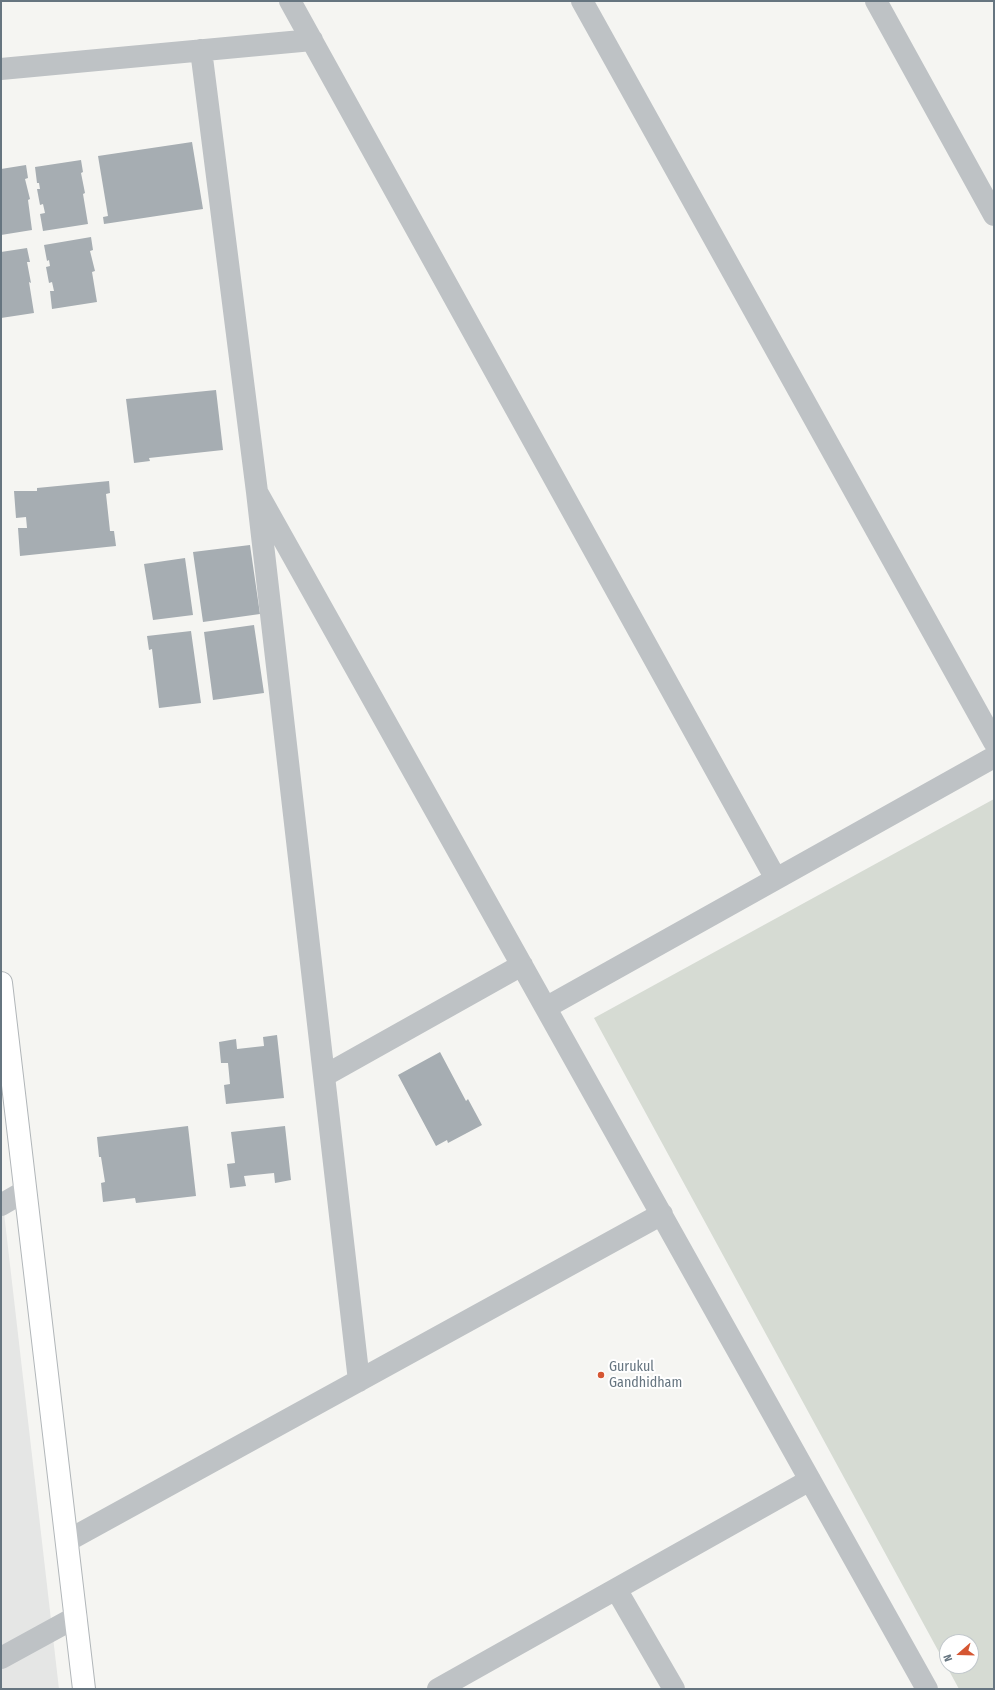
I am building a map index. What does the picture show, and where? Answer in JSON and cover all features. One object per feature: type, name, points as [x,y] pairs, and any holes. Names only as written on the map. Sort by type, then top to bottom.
[{"type":"street","points":[[290,1],[776,879]]},
{"type":"street","points":[[582,1],[994,742]]},
{"type":"street","points":[[876,1],[994,215]]},
{"type":"street","points":[[1,69],[312,40]]},
{"type":"street","points":[[202,50],[257,492],[359,1380]]},
{"type":"street","points":[[257,492],[927,1689]]},
{"type":"street","points":[[546,1007],[994,757]]},
{"type":"street","points":[[324,1076],[522,965]]},
{"type":"street","points":[[1,983],[84,1689]]},
{"type":"street","points":[[1,1205],[25,1191]]},
{"type":"street","points":[[67,1542],[662,1214]]},
{"type":"street","points":[[446,1687],[810,1480]]},
{"type":"street","points":[[616,1589],[674,1689]]},
{"type":"street","points":[[1,1658],[76,1617]]},
{"type":"shaded area","points":[[994,799],[994,1689],[959,1689],[951,1674],[979,1674],[979,1634],[939,1634],[939,1652],[594,1018]]},
{"type":"shaded area","points":[[1,1187],[59,1689],[1,1689]]},
{"type":"building","points":[[192,142],[203,209],[104,224],[103,217],[108,216],[98,156]]},
{"type":"building","points":[[81,160],[83,172],[81,173],[85,193],[83,194],[88,224],[43,231],[40,214],[45,213],[43,204],[40,205],[37,189],[40,189],[39,183],[37,183],[35,167]]},
{"type":"building","points":[[26,165],[28,178],[25,179],[30,199],[28,200],[32,230],[1,235],[1,169]]},
{"type":"building","points":[[91,237],[93,250],[90,251],[95,271],[92,272],[97,302],[52,309],[50,291],[54,291],[52,282],[49,283],[46,267],[50,266],[49,260],[47,261],[44,245]]},
{"type":"building","points":[[27,248],[30,262],[27,262],[31,283],[29,282],[34,313],[1,318],[1,252]]},
{"type":"building","points":[[216,390],[223,450],[149,458],[150,461],[134,463],[126,399]]},
{"type":"building","points":[[109,481],[110,493],[106,494],[110,531],[114,531],[116,546],[20,556],[18,528],[27,528],[26,517],[16,518],[14,491],[37,491],[37,488]]},
{"type":"building","points":[[250,545],[260,614],[203,622],[193,552]]},
{"type":"building","points":[[185,558],[193,615],[153,620],[144,564]]},
{"type":"building","points":[[254,625],[264,693],[213,700],[204,632]]},
{"type":"building","points":[[191,631],[201,703],[159,708],[152,649],[149,650],[147,636]]},
{"type":"building","points":[[277,1035],[284,1098],[226,1104],[224,1085],[230,1084],[228,1063],[221,1063],[219,1042],[236,1039],[237,1049],[264,1046],[263,1037]]},
{"type":"building","points":[[440,1052],[466,1101],[468,1099],[482,1125],[448,1143],[447,1140],[436,1146],[398,1075]]},
{"type":"building","points":[[188,1126],[196,1196],[136,1203],[135,1198],[103,1202],[101,1183],[105,1182],[101,1157],[99,1157],[97,1137]]},
{"type":"building","points":[[285,1126],[291,1180],[275,1183],[274,1173],[244,1176],[246,1186],[230,1188],[227,1164],[235,1163],[231,1132]]},
{"type":"place","name":"Gurukul Gandhidham","points":[[601,1375]]}]
